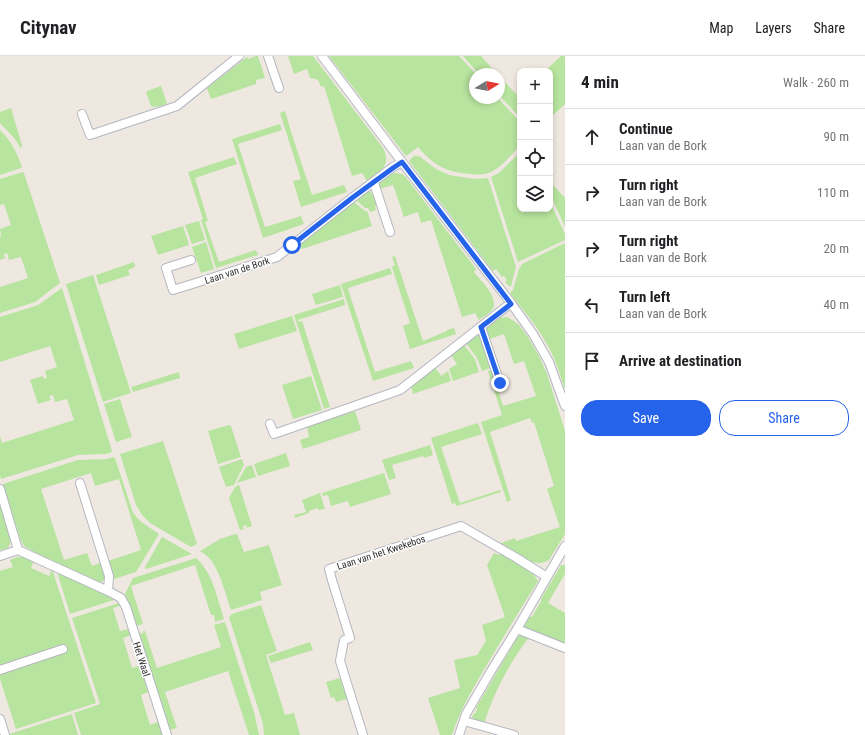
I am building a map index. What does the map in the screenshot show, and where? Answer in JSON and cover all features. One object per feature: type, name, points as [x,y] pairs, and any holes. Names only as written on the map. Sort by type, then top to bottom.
[{"type":"street","points":[[82,114],[90,135],[177,106],[239,56]]},
{"type":"street","points":[[268,56],[279,88]]},
{"type":"street","points":[[322,56],[533,334],[550,362],[565,406]]},
{"type":"street","name":"Laan van de Bork","points":[[191,260],[166,268],[173,290],[277,257],[352,198],[402,162]]},
{"type":"street","points":[[374,183],[390,232]]},
{"type":"street","points":[[270,424],[274,434],[400,390],[511,304]]},
{"type":"street","points":[[481,327],[500,383]]},
{"type":"street","points":[[80,483],[109,576],[108,591]]},
{"type":"street","points":[[0,489],[18,550],[0,556]]},
{"type":"street","name":"Laan van het Kwekebos","points":[[363,735],[340,661],[344,640],[350,638],[329,569],[461,526],[547,577]]},
{"type":"street","points":[[459,735],[466,714],[547,577],[562,559],[565,546]]},
{"type":"street","name":"Het Waal","points":[[18,550],[121,598],[126,608],[167,735]]},
{"type":"street","points":[[517,629],[565,648]]},
{"type":"street","points":[[0,670],[64,649]]},
{"type":"street","points":[[0,719],[5,735]]},
{"type":"street","points":[[464,721],[514,735]]},
{"type":"green space","points":[[258,56],[265,78],[256,80],[256,84],[211,99],[207,88],[247,57],[248,59]]},
{"type":"green space","points":[[288,56],[313,56],[383,148],[386,159],[385,164],[380,171],[367,181],[362,173],[352,176],[324,86],[321,87],[318,80],[310,78],[307,69],[294,74]]},
{"type":"green space","points":[[329,56],[459,56],[470,68],[469,68],[469,104],[504,104],[517,119],[517,149],[496,169],[490,172],[475,174],[449,170],[436,164],[418,147],[406,156]]},
{"type":"green space","points":[[463,56],[481,56],[492,68],[474,68]]},
{"type":"green space","points":[[561,56],[565,56],[565,104],[553,115],[553,68],[548,68]]},
{"type":"green space","points":[[505,82],[517,95],[517,115],[505,102]]},
{"type":"green space","points":[[161,86],[167,104],[153,107],[151,106],[146,92]]},
{"type":"green space","points":[[11,108],[22,145],[21,149],[15,139],[0,123],[0,112]]},
{"type":"green space","points":[[285,111],[312,195],[344,185],[347,192],[301,207],[293,181],[301,179],[280,113]]},
{"type":"green space","points":[[280,124],[282,130],[238,144],[265,227],[301,216],[304,224],[263,238],[232,139]]},
{"type":"green space","points":[[0,130],[13,147],[22,167],[0,175]]},
{"type":"green space","points":[[517,155],[517,212],[553,212],[553,208],[565,234],[565,240],[518,262],[491,177],[499,173]]},
{"type":"green space","points":[[414,156],[419,156],[436,169],[449,175],[475,179],[488,178],[516,267],[510,287],[505,282],[507,280],[504,276],[502,277],[496,269],[493,271],[409,161]]},
{"type":"green space","points":[[234,157],[237,164],[195,178],[208,221],[205,222],[219,262],[256,250],[258,255],[216,268],[201,220],[203,219],[188,172]]},
{"type":"green space","points":[[23,172],[60,283],[35,302],[0,313],[0,287],[28,278],[21,257],[9,260],[7,253],[4,254],[5,258],[0,260],[0,229],[11,225],[4,204],[0,205],[0,179]]},
{"type":"green space","points":[[395,173],[405,176],[476,269],[474,272],[492,295],[494,305],[492,310],[479,320],[475,313],[462,317],[431,220],[421,223],[418,212],[404,217],[393,185],[379,189],[383,178]]},
{"type":"green space","points":[[553,185],[565,197],[565,227],[553,201]]},
{"type":"green space","points":[[369,190],[377,205],[375,206],[376,210],[370,212],[368,208],[365,208],[356,200]]},
{"type":"green space","points":[[354,202],[367,211],[372,226],[302,249],[300,244]]},
{"type":"green space","points":[[199,221],[205,240],[192,244],[185,225]]},
{"type":"green space","points":[[183,226],[189,245],[158,255],[151,236]]},
{"type":"green space","points":[[206,242],[214,269],[201,273],[192,247]]},
{"type":"green space","points":[[565,243],[565,389],[558,368],[540,332],[510,293],[513,290],[522,264]]},
{"type":"green space","points":[[395,256],[423,341],[454,328],[456,334],[410,349],[403,326],[410,323],[392,267],[395,265],[392,257]]},
{"type":"green space","points":[[134,262],[135,267],[128,270],[130,275],[99,285],[96,275]]},
{"type":"green space","points":[[390,268],[392,274],[348,289],[375,372],[411,361],[414,368],[373,381],[341,284]]},
{"type":"green space","points":[[93,275],[131,393],[103,402],[66,284]]},
{"type":"green space","points":[[340,285],[343,297],[316,305],[312,294]]},
{"type":"green space","points":[[62,288],[112,451],[105,454],[78,455],[1,479],[0,436],[2,443],[74,420],[67,399],[55,402],[53,395],[49,396],[51,400],[38,404],[30,380],[43,376],[44,379],[47,378],[45,371],[57,367],[50,346],[0,362],[0,317],[38,305]]},
{"type":"green space","points":[[344,299],[345,305],[298,320],[299,322],[302,321],[330,407],[324,409],[294,315]]},
{"type":"green space","points":[[292,316],[297,331],[239,349],[234,334]]},
{"type":"green space","points":[[507,317],[519,325],[539,356],[547,374],[565,431],[565,534],[549,560],[542,563],[532,562],[501,543],[515,538],[516,541],[560,527],[547,489],[554,486],[534,422],[532,423],[530,418],[490,432],[511,500],[507,502],[481,422],[502,415],[488,371],[492,370],[503,406],[536,396],[524,361],[514,364],[504,334],[490,339],[488,337],[486,328],[500,318]]},
{"type":"green space","points":[[478,334],[481,336],[491,368],[482,371],[477,358],[466,343]]},
{"type":"green space","points":[[464,345],[475,359],[479,372],[453,381],[449,369],[457,364],[451,355]]},
{"type":"green space","points":[[435,367],[441,376],[448,371],[451,381],[413,394],[411,386]]},
{"type":"green space","points":[[179,372],[180,378],[133,392],[131,387]]},
{"type":"green space","points":[[311,376],[322,410],[293,419],[282,385]]},
{"type":"green space","points":[[120,399],[132,437],[116,442],[104,404]]},
{"type":"green space","points":[[355,411],[361,430],[303,449],[300,440],[309,437],[307,426]]},
{"type":"green space","points":[[478,423],[482,434],[441,447],[460,503],[500,490],[501,492],[457,506],[455,503],[452,504],[431,438]]},
{"type":"green space","points":[[229,425],[231,426],[241,457],[218,464],[208,431]]},
{"type":"green space","points":[[163,441],[197,544],[191,547],[150,523],[142,515],[136,505],[120,454]]},
{"type":"green space","points":[[430,445],[433,455],[424,458],[423,456],[392,465],[396,478],[389,480],[382,460]]},
{"type":"green space","points":[[286,453],[290,466],[258,476],[254,464]]},
{"type":"green space","points":[[113,457],[115,458],[133,513],[140,521],[159,534],[136,572],[114,579],[108,561],[141,550],[119,479],[95,486],[91,473],[41,489],[64,560],[87,553],[92,566],[102,562],[105,578],[100,583],[24,546],[21,541],[3,484],[78,460],[107,459]]},
{"type":"green space","points":[[242,459],[244,465],[234,485],[226,487],[219,467]]},
{"type":"green space","points":[[252,465],[256,477],[237,483],[246,467]]},
{"type":"green space","points":[[384,473],[391,494],[350,507],[348,501],[331,506],[328,495],[323,496],[322,493]]},
{"type":"green space","points":[[239,485],[252,526],[247,528],[246,525],[243,526],[244,529],[240,530],[229,498],[235,487]]},
{"type":"green space","points":[[320,493],[325,509],[319,510],[318,508],[295,518],[294,515],[306,512],[302,500]]},
{"type":"green space","points":[[0,502],[11,541],[8,548],[0,550]]},
{"type":"green space","points":[[237,534],[244,552],[269,545],[282,585],[260,592],[262,600],[231,610],[216,567],[208,557],[200,551],[220,539]]},
{"type":"green space","points":[[162,537],[192,554],[146,569],[145,567]]},
{"type":"green space","points":[[501,552],[532,572],[538,581],[474,686],[464,705],[452,735],[440,735],[428,698],[460,688],[454,660],[477,655],[486,641],[482,625],[505,617],[487,565],[494,553],[499,555]]},
{"type":"green space","points":[[17,557],[23,557],[34,561],[31,568],[49,576],[52,569],[54,570],[53,572],[96,703],[16,729],[0,679],[0,571],[13,567],[10,560]]},
{"type":"green space","points":[[196,558],[207,571],[217,594],[224,619],[215,622],[214,615],[211,615],[195,565],[131,586],[143,624],[136,626],[125,594],[133,578]]},
{"type":"green space","points":[[561,565],[565,565],[565,574],[548,603],[565,613],[565,645],[525,629],[524,627],[530,616],[532,617]]},
{"type":"green space","points":[[59,572],[115,598],[114,600],[70,614],[58,575]]},
{"type":"green space","points":[[119,603],[121,605],[120,606],[113,608],[120,631],[128,629],[131,635],[123,638],[132,668],[140,666],[148,692],[141,695],[150,725],[158,722],[162,735],[81,735],[74,713],[100,704],[72,618]]},
{"type":"green space","points":[[261,605],[277,651],[266,655],[285,715],[294,713],[300,735],[264,735],[263,724],[229,617],[232,614]]},
{"type":"green space","points":[[225,622],[254,712],[259,735],[249,735],[228,671],[165,692],[177,728],[169,730],[138,633],[140,632],[141,634],[145,631],[157,668],[221,647],[214,625]]},
{"type":"green space","points":[[522,635],[529,637],[515,657],[503,679],[492,701],[484,724],[475,721],[472,717],[474,713],[475,714],[476,708],[518,636]]},
{"type":"green space","points":[[310,642],[313,650],[271,663],[268,656]]},
{"type":"green space","points":[[340,678],[347,699],[336,702],[334,697],[331,698],[326,682]]},
{"type":"green space","points":[[72,714],[78,735],[9,735],[9,734]]},
{"type":"route","points":[[292,245],[352,198],[402,162],[511,304],[481,327],[500,383]]}]
